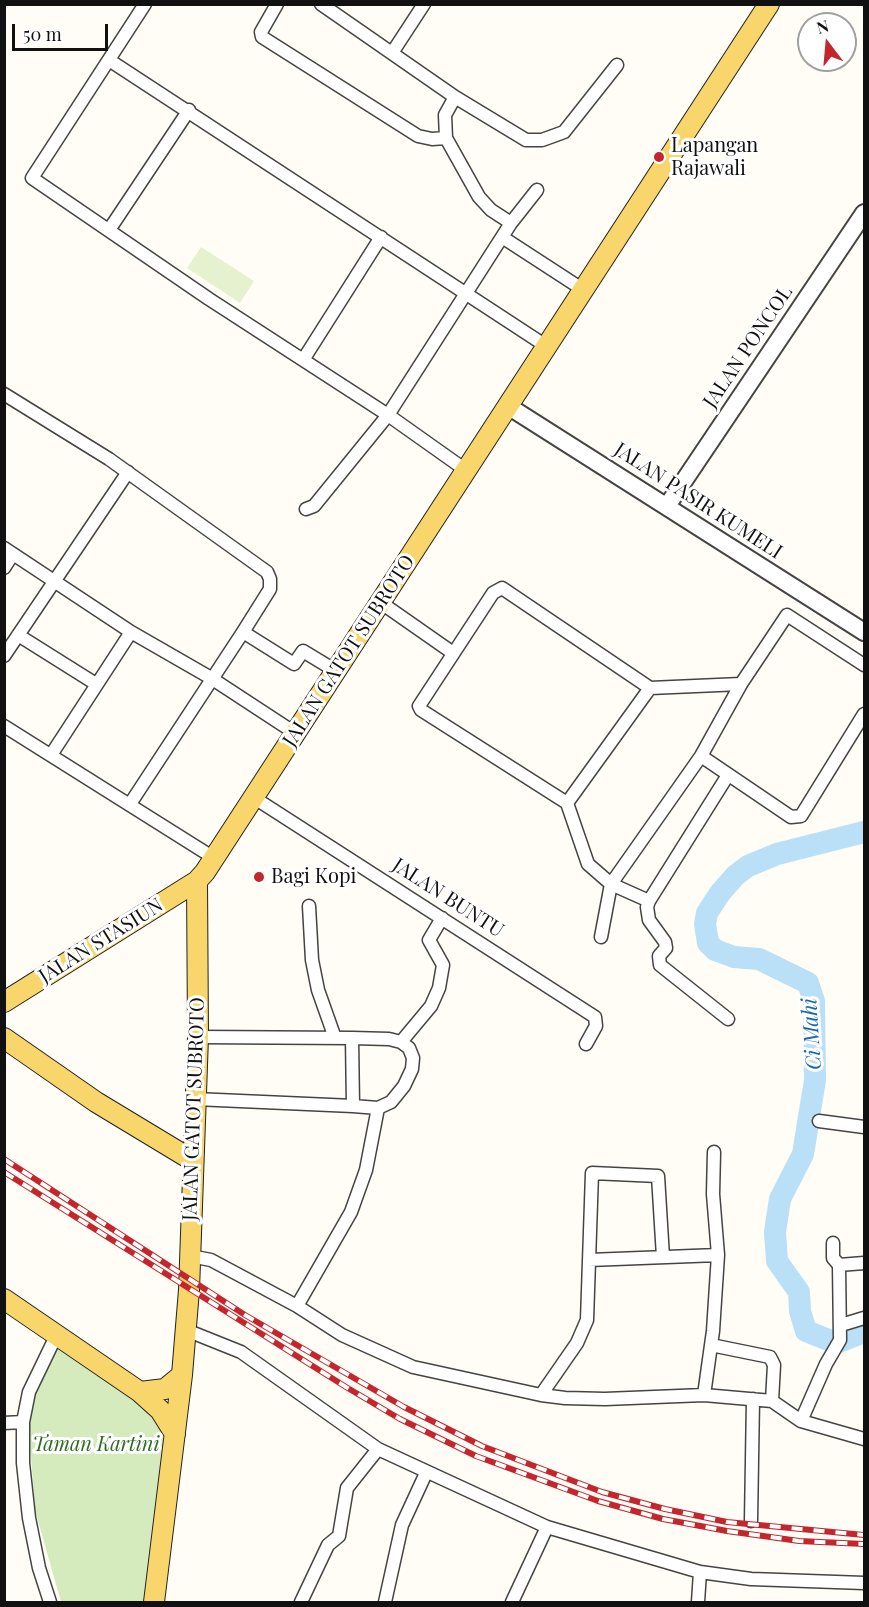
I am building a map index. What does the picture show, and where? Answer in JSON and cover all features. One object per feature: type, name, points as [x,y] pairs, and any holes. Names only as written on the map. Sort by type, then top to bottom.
[{"type":"main road","name":"JALAN GATOT SUBROTO","points":[[154,1602],[186,1330],[198,1037],[197,881],[467,471],[582,289],[769,4]]},
{"type":"main road","name":"JALAN STASIUN","points":[[4,1002],[197,881]]},
{"type":"main road","points":[[168,898],[180,899],[190,904],[199,921]]},
{"type":"main road","points":[[4,1038],[96,1102],[192,1160]]},
{"type":"main road","points":[[4,1299],[140,1392],[160,1410],[175,1434]]},
{"type":"main road","points":[[140,1392],[165,1389],[176,1383],[182,1376]]},
{"type":"street","points":[[145,4],[32,178],[388,415],[467,471]]},
{"type":"street","points":[[277,4],[261,32],[262,37],[418,136],[432,140],[446,138]]},
{"type":"street","points":[[321,4],[455,97],[526,140],[542,140],[567,129],[617,64]]},
{"type":"street","points":[[392,53],[424,4]]},
{"type":"street","points":[[110,60],[546,346]]},
{"type":"street","points":[[455,97],[446,115],[446,138],[479,197],[491,210],[511,223]]},
{"type":"street","points":[[109,230],[189,110]]},
{"type":"street","points":[[306,509],[314,506],[388,415],[511,223],[537,190]]},
{"type":"street","name":"JALAN PONCOL","points":[[668,506],[864,213]]},
{"type":"street","points":[[303,360],[381,237]]},
{"type":"street","points":[[502,237],[582,289]]},
{"type":"street","points":[[4,394],[128,472],[267,572],[270,579],[270,589],[130,804]]},
{"type":"street","name":"JALAN PASIR KUMELI","points":[[508,406],[864,632]]},
{"type":"street","points":[[4,656],[53,580],[128,472]]},
{"type":"street","points":[[4,568],[9,551],[131,632],[211,678],[295,733]]},
{"type":"street","points":[[649,901],[611,884],[588,864],[567,803],[420,710],[420,702],[493,593],[502,588],[650,688],[741,684]]},
{"type":"street","points":[[380,602],[453,653]]},
{"type":"street","points":[[601,937],[611,884],[702,756],[741,684],[787,615],[864,665]]},
{"type":"street","points":[[51,754],[131,632]]},
{"type":"street","points":[[243,632],[294,664],[303,651],[336,671]]},
{"type":"street","points":[[18,635],[96,684]]},
{"type":"street","points":[[567,803],[650,688]]},
{"type":"street","points":[[702,756],[791,817],[801,816],[864,714]]},
{"type":"street","points":[[4,726],[214,858]]},
{"type":"street","points":[[728,775],[649,901],[647,912],[651,925],[665,942],[666,948],[659,956],[660,965],[728,1019]]},
{"type":"street","name":"JALAN BUNTU","points":[[253,797],[595,1017],[596,1026],[586,1044]]},
{"type":"street","points":[[309,906],[312,960],[318,990],[335,1038]]},
{"type":"street","points":[[401,1042],[431,1006],[439,988],[443,965],[429,940],[442,918]]},
{"type":"street","points":[[195,1099],[378,1108],[399,1095],[412,1069],[413,1058],[409,1048],[401,1042],[352,1038],[198,1037]]},
{"type":"street","points":[[352,1038],[353,1106]]},
{"type":"street","points":[[297,1306],[351,1212],[366,1170],[378,1108]]},
{"type":"street","points":[[819,1121],[864,1126]]},
{"type":"street","points":[[704,1395],[711,1345],[718,1255],[713,1194],[714,1152]]},
{"type":"street","points":[[541,1395],[583,1331],[587,1320],[592,1173],[658,1176],[663,1257]]},
{"type":"street","points":[[801,1421],[826,1364],[835,1351],[841,1328],[839,1265],[833,1258],[833,1243]]},
{"type":"street","points":[[590,1260],[718,1255]]},
{"type":"street","points":[[190,1256],[211,1260],[297,1306],[342,1335],[413,1367],[541,1395],[605,1399],[704,1395],[772,1401],[801,1421],[864,1439]]},
{"type":"street","points":[[839,1265],[864,1263]]},
{"type":"street","points":[[841,1328],[864,1318]]},
{"type":"street","points":[[186,1330],[241,1352],[378,1449],[547,1527],[700,1572],[751,1579],[864,1583]]},
{"type":"street","points":[[50,1602],[39,1568],[29,1518],[23,1463],[23,1422],[29,1392],[56,1335]]},
{"type":"street","points":[[711,1345],[770,1357],[774,1365],[772,1401]]},
{"type":"street","points":[[751,1521],[753,1399]]},
{"type":"street","points":[[4,1423],[23,1422]]},
{"type":"street","points":[[301,1602],[328,1545],[339,1536],[347,1488],[378,1449]]},
{"type":"street","points":[[385,1602],[402,1525],[426,1473]]},
{"type":"street","points":[[512,1602],[547,1527]]},
{"type":"street","points":[[698,1602],[700,1572]]},
{"type":"green space","points":[[201,247],[254,281],[240,303],[187,268]]},
{"type":"green space","name":"Taman Kartini","points":[[60,1346],[159,1416],[164,1444],[148,1602],[61,1602],[35,1510],[30,1442],[30,1415],[35,1387]]},
{"type":"waterway","name":"Ci Mahi","points":[[864,832],[777,854],[748,866],[736,875],[720,893],[707,913],[705,924],[708,943],[715,950],[734,957],[759,959],[808,983],[814,1001],[815,1080],[803,1154],[780,1199],[775,1232],[777,1261],[799,1292],[800,1311],[806,1331],[836,1343],[864,1332]]},
{"type":"railway","points":[[4,1159],[245,1315],[404,1407],[482,1446],[602,1492],[665,1509],[727,1522],[864,1535]]},
{"type":"railway","points":[[4,1172],[346,1387],[400,1419],[476,1456],[598,1501],[663,1519],[799,1541],[864,1544]]},
{"type":"place","name":"Lapangan Rajawali","points":[[659,157]]},
{"type":"place","name":"Bagi Kopi","points":[[259,877]]}]
